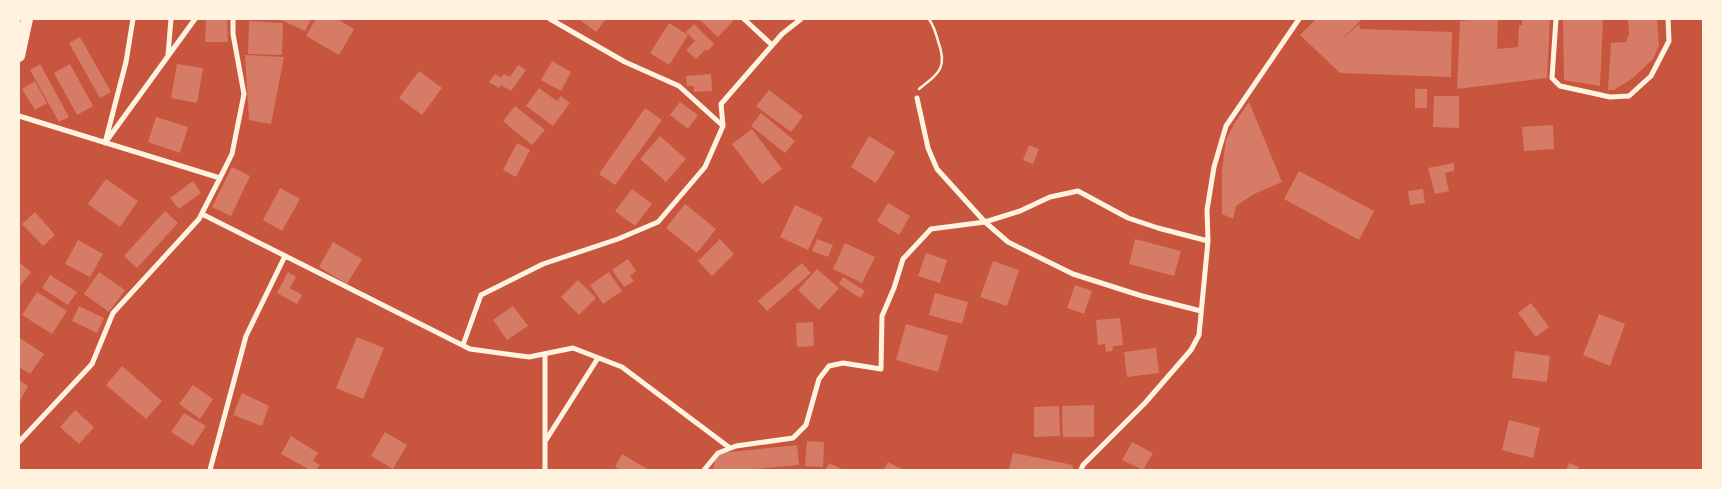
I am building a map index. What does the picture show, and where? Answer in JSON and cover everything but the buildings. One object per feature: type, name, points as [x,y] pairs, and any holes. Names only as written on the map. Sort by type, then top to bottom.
[{"type":"main road","points":[[19,56],[27,19]]},
{"type":"street","points":[[105,143],[126,62],[133,19]]},
{"type":"street","points":[[168,56],[171,19]]},
{"type":"street","points":[[105,143],[195,19]]},
{"type":"street","points":[[19,442],[92,364],[113,312],[199,220],[232,154],[244,94],[232,34],[233,19]]},
{"type":"street","points":[[550,19],[625,62],[679,86],[723,126]]},
{"type":"street","points":[[744,19],[772,45]]},
{"type":"street","points":[[463,345],[480,295],[543,264],[618,239],[658,222],[705,167],[723,126],[721,104],[782,34],[801,19]]},
{"type":"street","points":[[1081,470],[1083,465],[1145,403],[1191,350],[1199,335],[1208,241],[1207,210],[1214,167],[1226,126],[1299,19]]},
{"type":"street","points":[[1556,19],[1552,78],[1560,86],[1610,97],[1630,96],[1650,76],[1669,41],[1668,19]]},
{"type":"street","points":[[917,96],[928,148],[937,169],[985,222],[1008,242],[1073,274],[1142,296],[1201,311]]},
{"type":"street","points":[[19,116],[220,178]]},
{"type":"street","points":[[704,470],[718,452],[736,446],[793,438],[806,425],[819,379],[829,366],[843,363],[881,369],[882,316],[894,288],[903,259],[931,230],[985,222],[1020,211],[1050,198],[1078,191],[1128,218],[1208,241]]},
{"type":"street","points":[[202,214],[470,349],[529,357],[573,348],[622,367],[730,448]]},
{"type":"street","points":[[210,470],[246,336],[285,256]]},
{"type":"street","points":[[545,354],[545,470]]},
{"type":"street","points":[[546,441],[598,358]]},
{"type":"path","points":[[917,96],[919,89],[939,72],[943,61],[941,48],[929,19]]}]
